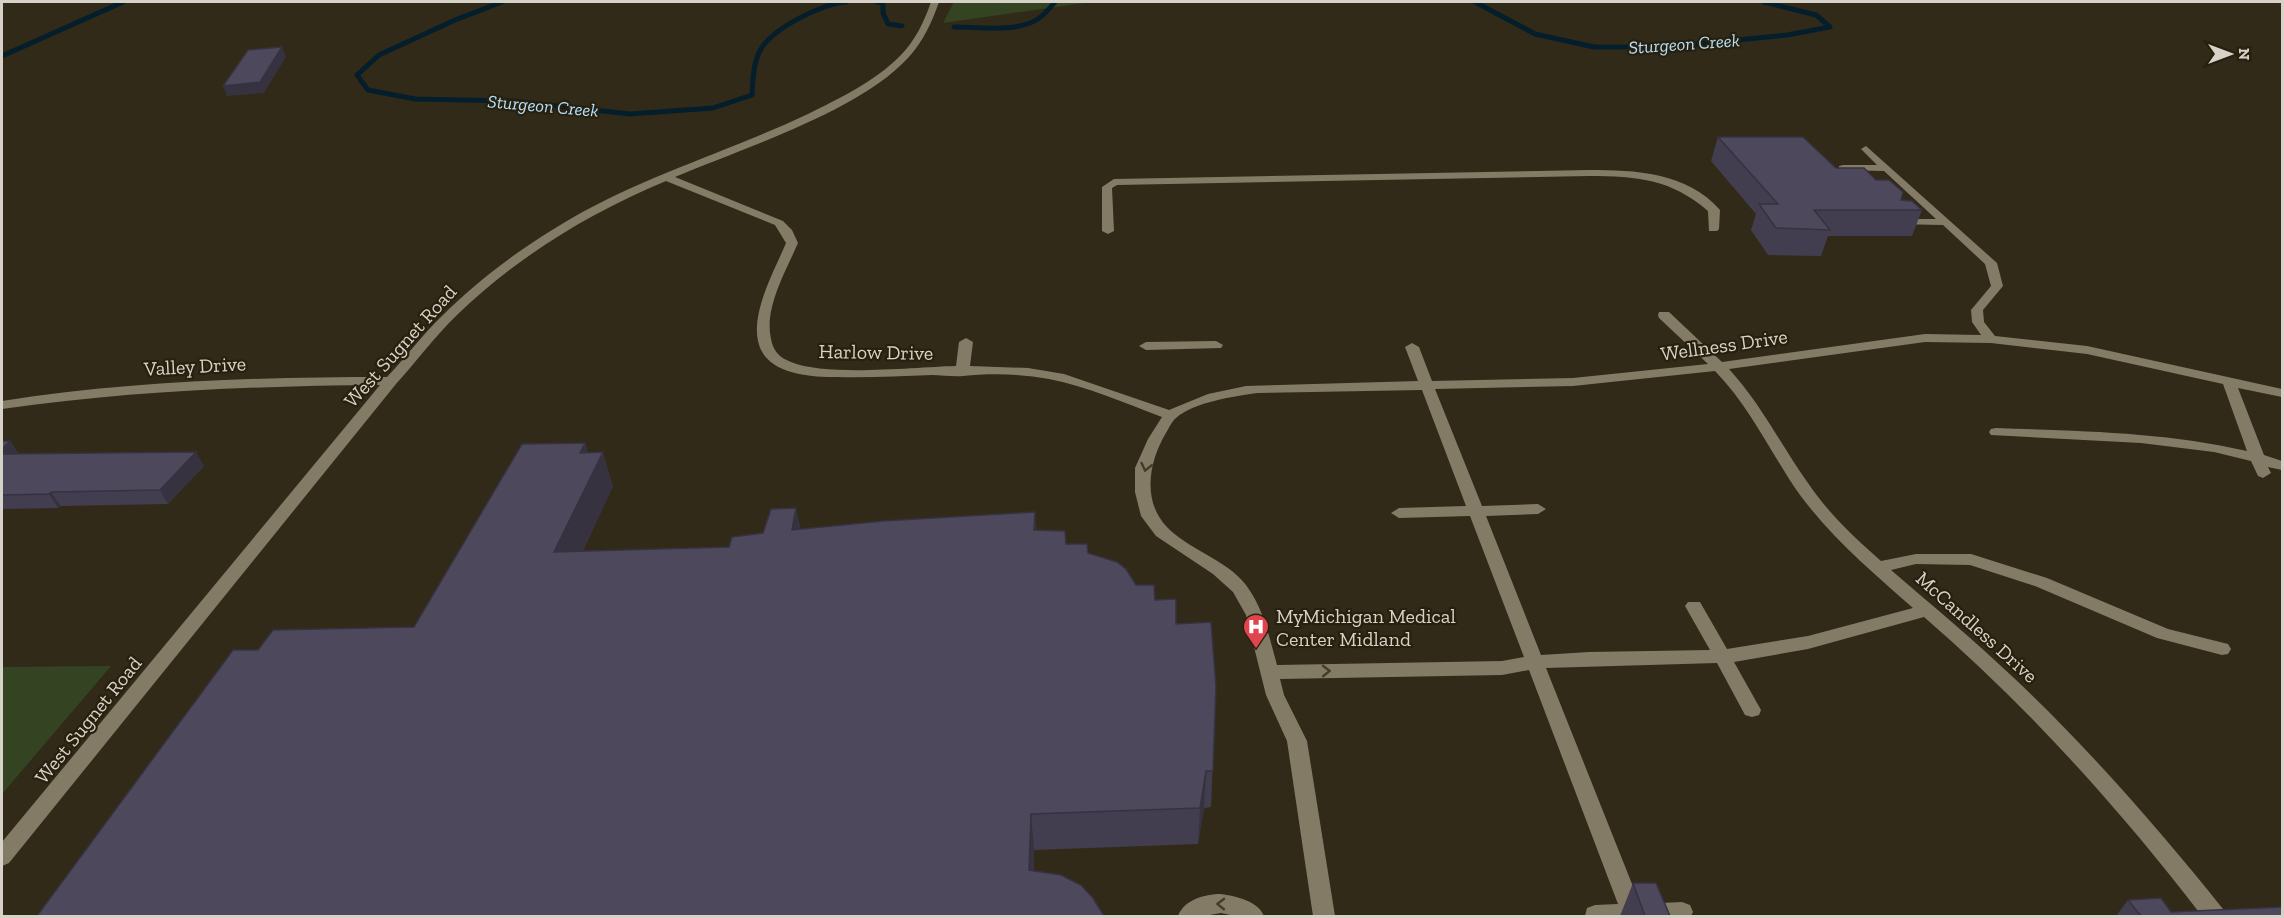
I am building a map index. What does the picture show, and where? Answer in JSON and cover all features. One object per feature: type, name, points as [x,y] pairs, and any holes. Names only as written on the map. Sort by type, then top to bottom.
[{"type":"street","name":"West Sugnet Road","points":[[2,857],[391,381],[450,315],[484,283],[532,248],[596,209],[809,117],[880,77],[904,57],[918,39],[935,2]]},
{"type":"street","points":[[1866,149],[1991,263],[1997,286],[1977,310],[1978,322],[1991,339]]},
{"type":"street","points":[[1843,168],[1887,168]]},
{"type":"street","points":[[1108,231],[1107,187],[1114,182],[1201,184],[1632,174],[1660,178],[1686,188],[1714,210],[1713,229]]},
{"type":"street","name":"Harlow Drive","points":[[668,178],[752,211],[779,223],[786,230],[792,243],[764,319],[762,335],[769,352],[779,362],[807,370],[842,374],[1011,371],[1048,375],[1088,386],[1170,415]]},
{"type":"street","points":[[1897,222],[1947,222]]},
{"type":"street","name":"McCandless Drive","points":[[1664,315],[1718,366],[1754,409],[1798,481],[1834,526],[1877,568],[1976,653],[2103,780],[2178,868],[2215,916]]},
{"type":"street","name":"Wellness Drive","points":[[1170,415],[1191,404],[1236,391],[1573,382],[1718,366],[1925,338],[1991,339],[2087,350],[2283,393]]},
{"type":"street","points":[[962,372],[966,342]]},
{"type":"street","points":[[1146,346],[1216,345]]},
{"type":"street","points":[[1412,347],[1633,914]]},
{"type":"street","name":"Valley Drive","points":[[2,405],[113,391],[222,382],[391,381]]},
{"type":"street","points":[[2229,381],[2263,473]]},
{"type":"street","points":[[1170,415],[1155,439],[1143,468],[1143,492],[1149,516],[1162,532],[1219,570],[1239,588],[1255,615],[1275,695],[1297,741],[1324,916]]},
{"type":"street","points":[[1996,432],[2142,438],[2257,457],[2283,466]]},
{"type":"street","points":[[1399,513],[1538,509]]},
{"type":"street","points":[[1877,568],[1916,559],[1971,560],[2041,582],[2163,634],[2222,649]]},
{"type":"street","points":[[1694,606],[1752,710]]},
{"type":"street","points":[[1268,672],[1502,668],[1534,661],[1722,656],[1781,650],[1811,644],[1926,610]]},
{"type":"street","points":[[1189,916],[1203,906],[1216,903],[1241,908],[1253,916]]},
{"type":"street","points":[[1595,915],[1682,912]]},
{"type":"green space","points":[[954,2],[1091,2],[943,23]]},
{"type":"green space","points":[[111,666],[2,794],[2,667]]},
{"type":"building","points":[[282,47],[260,82],[223,86],[248,50]]},
{"type":"building","points":[[1718,137],[1803,137],[1836,168],[1864,168],[1876,180],[1889,180],[1903,192],[1901,200],[1912,201],[1922,210],[1814,210],[1830,230],[1776,228],[1759,204],[1778,204]]},
{"type":"building","points":[[2,441],[10,441],[2,449]]},
{"type":"building","points":[[585,443],[580,453],[603,452],[554,552],[729,547],[732,537],[763,533],[771,509],[796,508],[792,530],[883,521],[1035,512],[1034,530],[1065,531],[1066,544],[1087,544],[1088,553],[1117,562],[1126,569],[1136,585],[1154,585],[1155,600],[1176,599],[1176,624],[1211,622],[1216,686],[1213,771],[1206,771],[1200,808],[1031,814],[1029,870],[1061,875],[1081,885],[1093,898],[1104,916],[37,916],[233,650],[258,650],[273,630],[414,627],[522,444]]},
{"type":"building","points":[[196,452],[160,490],[2,495],[2,454]]},
{"type":"building","points":[[1633,883],[1656,883],[1670,916],[1645,916]]},
{"type":"building","points":[[2161,898],[2171,912],[2283,907],[2283,916],[2141,916],[2128,900]]},
{"type":"waterway","name":"Sturgeon Creek","points":[[2,56],[123,2]]},
{"type":"waterway","name":"Sturgeon Creek","points":[[502,2],[455,20],[379,55],[357,75],[368,90],[415,99],[512,101],[630,114],[713,108],[752,95],[758,54],[776,33],[812,12],[846,2]]},
{"type":"waterway","name":"Sturgeon Creek","points":[[877,2],[883,3],[883,13],[888,24],[902,26]]},
{"type":"waterway","name":"Sturgeon Creek","points":[[954,27],[1008,28],[1019,26],[1038,19],[1055,2]]},
{"type":"waterway","name":"Sturgeon Creek","points":[[1475,2],[1535,34],[1594,47],[1668,47],[1787,35],[1830,27],[1816,15],[1764,2]]},
{"type":"place","name":"MyMichigan Medical Center Midland","points":[[1256,650]]}]
